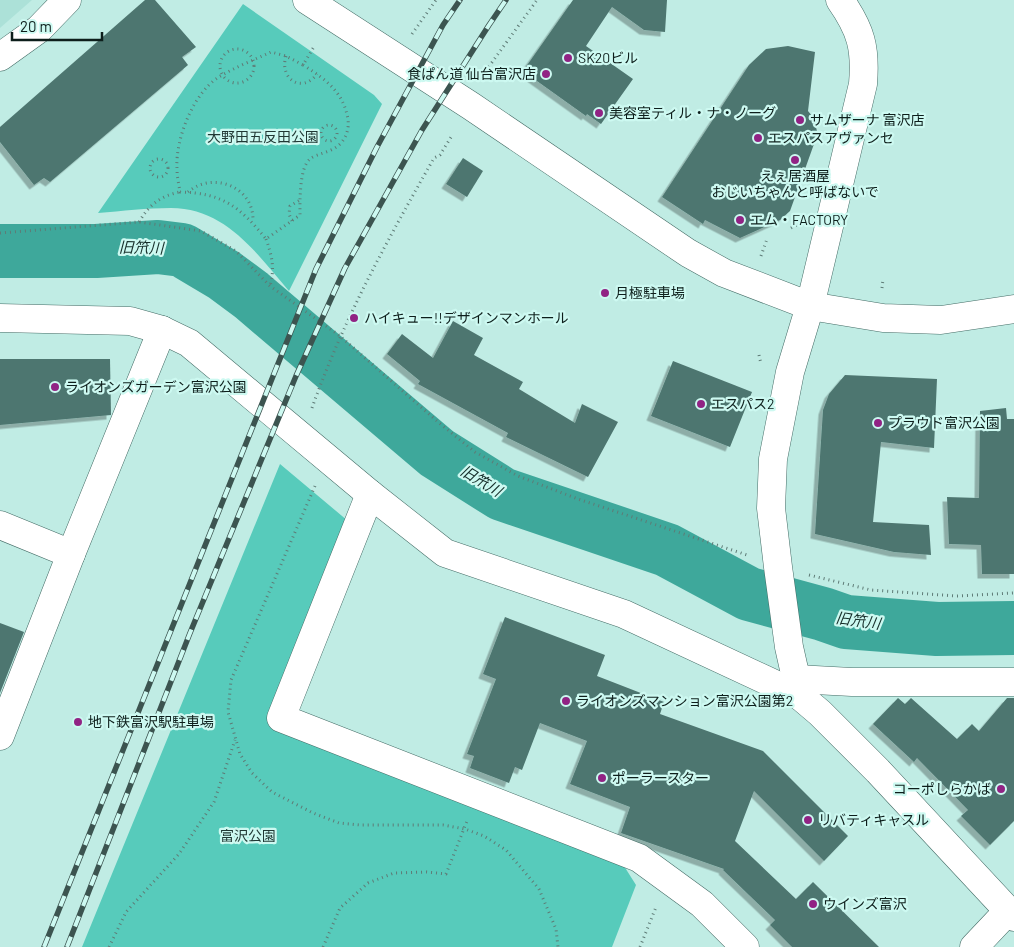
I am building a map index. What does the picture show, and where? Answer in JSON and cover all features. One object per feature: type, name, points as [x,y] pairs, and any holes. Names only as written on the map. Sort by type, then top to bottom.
[{"type":"street","points":[[0,57],[39,29],[67,0]]},
{"type":"street","points":[[307,0],[471,106],[688,254],[724,273],[810,306],[883,318],[941,320],[1014,309]]},
{"type":"street","points":[[798,687],[766,562],[773,459],[790,372],[810,306],[864,84],[865,61],[859,34],[850,14],[840,0]]},
{"type":"street","points":[[0,318],[130,321],[162,330],[189,344],[370,494],[445,553],[624,614],[798,687],[820,713],[878,771],[1011,914],[974,947]]},
{"type":"street","points":[[0,736],[71,554],[162,330]]},
{"type":"street","points":[[370,494],[281,718],[639,858],[702,904],[745,947]]},
{"type":"street","points":[[0,525],[71,554]]},
{"type":"street","points":[[798,687],[862,682],[1014,682]]},
{"type":"path","points":[[410,36],[436,0]]},
{"type":"path","points":[[479,80],[537,0]]},
{"type":"path","points":[[303,65],[316,45]]},
{"type":"path","points":[[241,48],[246,51],[253,61],[251,76],[242,82],[231,82],[223,76],[220,64],[224,53],[241,48]]},
{"type":"path","points":[[180,192],[177,168],[180,140],[188,118],[199,97],[218,78],[271,52],[286,56],[303,65],[330,84],[341,96],[349,124],[346,137],[339,145],[325,154],[310,159],[304,168],[300,215],[266,239]]},
{"type":"path","points":[[286,56],[285,73],[293,81],[309,82],[317,74]]},
{"type":"path","points":[[325,126],[332,126],[337,132],[336,137],[330,141],[325,140],[321,136],[321,130],[325,126]]},
{"type":"path","points":[[313,403],[340,336],[387,241],[434,158],[440,155],[453,134]]},
{"type":"path","points":[[336,137],[343,141]]},
{"type":"path","points":[[160,159],[166,162],[168,168],[165,175],[159,177],[151,173],[150,167],[152,162],[160,159]]},
{"type":"path","points":[[168,168],[177,168]]},
{"type":"path","points":[[187,192],[194,186],[205,182],[218,181],[231,184],[242,192],[249,203],[253,222]]},
{"type":"path","points":[[139,222],[146,209],[167,194],[180,192],[202,193],[219,198],[241,211],[253,222],[266,239],[271,252],[274,273],[270,286]]},
{"type":"path","points":[[292,221],[289,214],[290,206],[300,200]]},
{"type":"path","points":[[0,233],[139,222],[201,231],[236,251],[270,286],[340,336],[475,452],[518,476],[578,499],[766,562]]},
{"type":"path","points":[[812,576],[871,590],[956,596],[1014,593]]},
{"type":"path","points":[[109,947],[126,912],[179,854],[214,802],[236,740]]},
{"type":"path","points":[[323,947],[340,908],[368,883],[394,873],[426,872],[446,874],[461,835]]},
{"type":"path","points":[[640,947],[656,907]]},
{"type":"shaded area","points":[[0,0],[32,0],[0,28]]},
{"type":"green space","name":"大野田五反田公園","points":[[243,4],[374,95],[382,104],[289,291],[252,248],[224,225],[208,216],[191,210],[171,208],[98,213]]},
{"type":"green space","name":"富沢公園","points":[[280,464],[348,521],[268,725],[624,866],[636,885],[612,947],[82,947]]},
{"type":"building","points":[[145,0],[155,0],[196,47],[182,57],[188,65],[50,182],[44,178],[34,185],[0,142],[0,127]]},
{"type":"building","name":"SK20ビル","points":[[573,0],[667,0],[665,32],[644,30],[612,7],[586,46],[633,79],[601,124],[587,114],[586,116],[523,71]]},
{"type":"building","name":"エスパスアヴァンセ","points":[[788,46],[815,52],[808,111],[813,117],[817,131],[814,144],[790,211],[780,220],[740,238],[705,220],[703,224],[662,197],[749,65],[766,49]]},
{"type":"building","points":[[463,158],[483,171],[467,197],[446,184]]},
{"type":"building","points":[[453,321],[483,338],[474,355],[523,382],[519,389],[575,423],[582,404],[618,422],[588,477],[506,437],[508,433],[418,384],[420,381],[387,354],[402,334],[433,358]]},
{"type":"building","name":"ライオンズガーデン富沢公園","points":[[0,359],[110,359],[111,415],[0,425]]},
{"type":"building","name":"エスパス2","points":[[673,361],[752,392],[730,447],[651,416]]},
{"type":"building","points":[[845,375],[937,379],[934,448],[881,442],[873,522],[929,525],[931,555],[894,552],[815,534],[823,410],[829,394]]},
{"type":"building","points":[[1006,408],[1007,419],[1014,419],[1014,574],[982,574],[981,545],[949,544],[947,497],[979,498],[980,411]]},
{"type":"building","points":[[505,617],[605,655],[597,676],[664,702],[660,714],[763,751],[848,836],[824,861],[754,791],[735,841],[796,899],[813,882],[879,947],[792,947],[770,925],[775,920],[724,869],[621,833],[630,807],[570,784],[587,741],[540,723],[522,770],[515,767],[509,783],[470,768],[474,756],[467,754],[496,679],[483,674]]},
{"type":"building","points":[[0,623],[24,632],[0,693]]},
{"type":"building","points":[[898,698],[905,704],[911,698],[957,739],[972,724],[979,731],[1007,698],[1014,698],[1014,821],[990,845],[961,816],[968,810],[917,758],[914,762],[873,724]]},
{"type":"waterway","name":"旧笊川","points":[[0,251],[96,251],[158,247],[182,250],[224,275],[251,295],[437,453],[502,494],[667,550],[749,594],[846,622],[937,629],[1014,628]]},
{"type":"railway","points":[[44,947],[316,269],[377,147],[443,25],[460,0]]},
{"type":"railway","points":[[67,947],[190,633],[296,376],[345,268],[422,130],[506,0]]},
{"type":"place","name":"SK20ビル","points":[[568,58]]},
{"type":"place","name":"食ぱん道 仙台富沢店","points":[[546,74]]},
{"type":"place","name":"美容室ティル・ナ・ノーグ","points":[[599,113]]},
{"type":"place","name":"サムザーナ 富沢店","points":[[800,120]]},
{"type":"place","name":"エスパスアヴァンセ","points":[[758,138]]},
{"type":"place","name":"えぇ居酒屋 おじいちゃんと呼ばないで","points":[[795,160]]},
{"type":"place","name":"エム・FACTORY","points":[[740,220]]},
{"type":"place","name":"月極駐車場","points":[[605,293]]},
{"type":"place","name":"ハイキュー!!デザインマンホール","points":[[354,318]]},
{"type":"place","name":"ライオンズガーデン富沢公園","points":[[55,387]]},
{"type":"place","name":"エスパス2","points":[[701,404]]},
{"type":"place","name":"プラウド富沢公園","points":[[878,423]]},
{"type":"place","name":"ライオンズマンション富沢公園第2","points":[[566,701]]},
{"type":"place","name":"地下鉄富沢駅駐車場","points":[[78,722]]},
{"type":"place","name":"ポーラースター","points":[[602,778]]},
{"type":"place","name":"コーポしらかば","points":[[1001,789]]},
{"type":"place","name":"リバティキャスル","points":[[808,820]]},
{"type":"place","name":"ウインズ富沢","points":[[813,904]]}]
